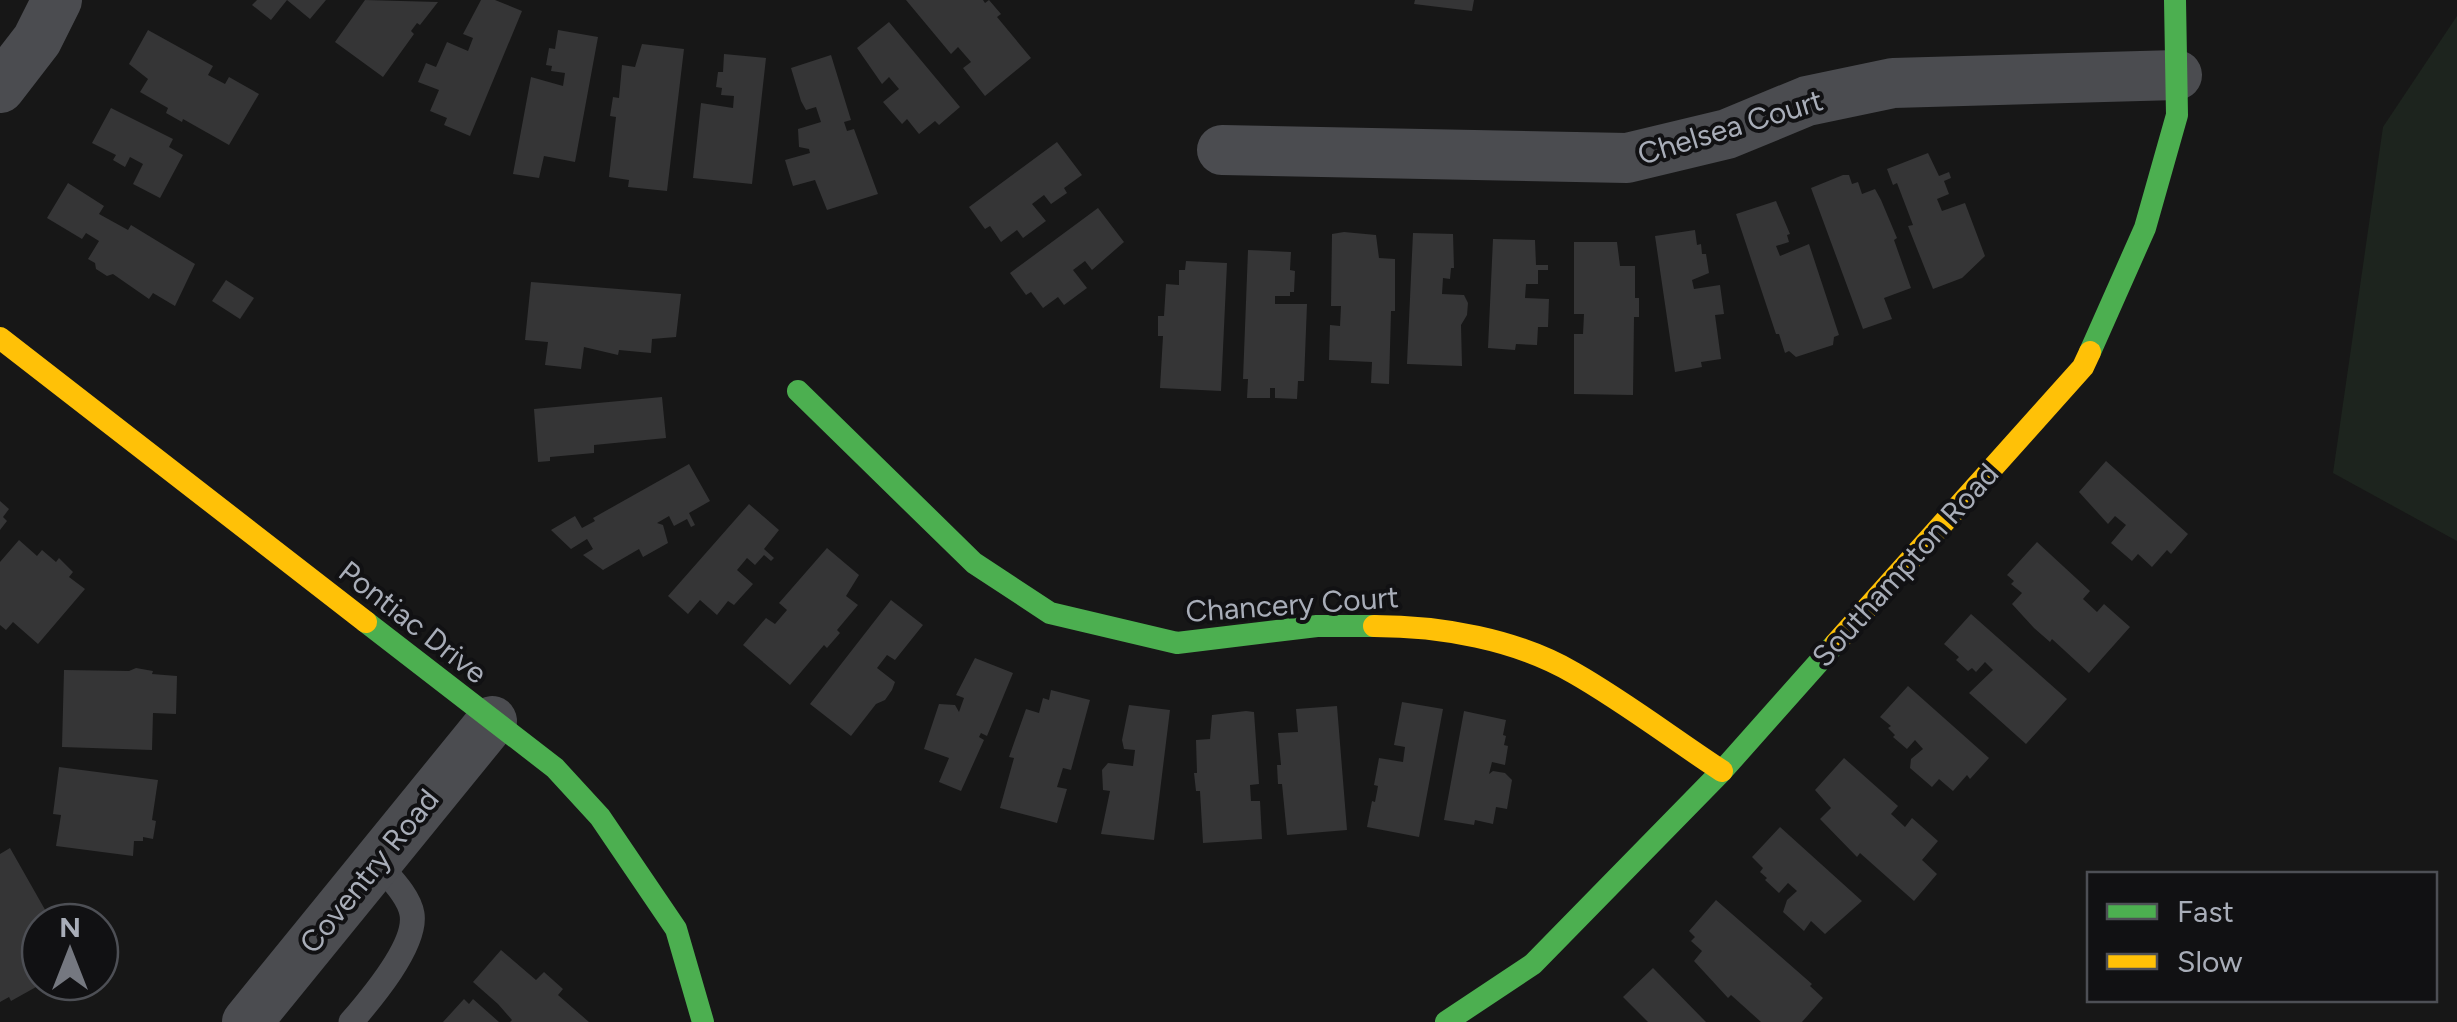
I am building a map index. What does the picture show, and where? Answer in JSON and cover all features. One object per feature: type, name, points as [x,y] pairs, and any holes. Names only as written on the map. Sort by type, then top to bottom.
[{"type":"street","points":[[0,88],[37,40],[58,0]]},
{"type":"street","name":"Southampton Road","points":[[1446,1022],[1533,964],[1722,771],[2083,367],[2145,228],[2177,115],[2176,0]]},
{"type":"street","name":"Chelsea Court","points":[[1222,150],[1627,158],[1726,134],[1808,101],[1893,83],[2177,74]]},
{"type":"street","name":"Pontiac Drive","points":[[0,338],[555,768],[600,817],[676,929],[703,1022]]},
{"type":"street","name":"Chancery Court","points":[[798,390],[974,562],[1050,613],[1177,643],[1317,626],[1420,626],[1524,650],[1573,672],[1722,771]]},
{"type":"street","name":"Coventry Road","points":[[247,1022],[492,720]]},
{"type":"lane","points":[[351,1022],[373,996],[409,938],[412,914],[405,897],[377,862]]},
{"type":"shaded area","points":[[2457,16],[2457,541],[2333,473],[2383,127]]},
{"type":"building","points":[[257,0],[287,0],[271,20],[252,5]]},
{"type":"building","points":[[287,0],[326,0],[310,19]]},
{"type":"building","points":[[365,0],[438,2],[411,31],[414,34],[383,77],[335,42]]},
{"type":"building","points":[[481,0],[495,0],[522,11],[470,136],[444,125],[447,118],[430,111],[439,90],[418,82],[426,63],[436,67],[447,42],[468,51],[473,38],[463,34]]},
{"type":"building","points":[[906,0],[989,0],[1001,14],[997,17],[1031,58],[985,96],[963,68],[971,62],[958,47],[951,54]]},
{"type":"building","points":[[1415,0],[1474,0],[1472,11],[1414,4]]},
{"type":"building","points":[[889,22],[960,107],[939,125],[935,121],[919,134],[907,119],[902,124],[883,102],[899,89],[889,77],[882,84],[857,48]]},
{"type":"building","points":[[148,30],[213,66],[208,75],[225,84],[229,77],[259,94],[229,145],[166,113],[168,108],[140,92],[148,79],[129,64]]},
{"type":"building","points":[[558,30],[598,37],[575,162],[544,156],[539,178],[513,174],[531,77],[563,86],[565,73],[551,71],[552,66],[546,65],[549,48],[555,49]]},
{"type":"building","points":[[642,44],[684,49],[667,191],[628,187],[629,180],[609,177],[616,117],[610,116],[613,97],[619,98],[622,65],[635,67]]},
{"type":"building","points":[[724,54],[766,58],[752,184],[693,178],[701,103],[733,108],[734,96],[721,95],[722,88],[716,87],[718,72],[723,72]]},
{"type":"building","points":[[831,55],[851,120],[844,122],[847,131],[854,129],[878,194],[827,210],[815,180],[793,186],[785,160],[810,153],[809,149],[799,147],[798,129],[821,122],[816,107],[806,110],[801,101],[791,68]]},
{"type":"building","points":[[111,108],[173,139],[169,147],[183,155],[160,198],[133,184],[143,164],[130,157],[125,167],[113,160],[116,155],[92,143]]},
{"type":"building","points":[[1057,142],[1082,175],[1051,204],[1044,195],[1032,204],[1046,221],[1023,238],[1017,230],[1001,242],[990,226],[985,229],[969,207]]},
{"type":"building","points":[[1928,153],[1939,176],[1949,172],[1951,178],[1944,181],[1949,194],[1937,199],[1942,211],[1965,203],[1985,256],[1962,278],[1933,289],[1908,226],[1913,225],[1897,183],[1893,185],[1887,169]]},
{"type":"building","points":[[1849,175],[1852,184],[1858,182],[1862,194],[1875,189],[1897,238],[1894,240],[1911,288],[1884,298],[1892,319],[1863,329],[1811,188]]},
{"type":"building","points":[[68,183],[104,206],[99,214],[128,230],[131,225],[195,264],[175,306],[153,293],[149,299],[113,274],[107,276],[96,269],[88,259],[99,241],[86,233],[82,239],[47,218]]},
{"type":"building","points":[[1776,201],[1790,234],[1789,242],[1776,246],[1780,256],[1809,244],[1839,335],[1834,337],[1833,345],[1796,357],[1789,351],[1785,353],[1776,334],[1736,214]]},
{"type":"building","points":[[1098,208],[1124,242],[1092,270],[1085,261],[1073,270],[1087,288],[1064,305],[1058,297],[1043,308],[1031,292],[1026,295],[1010,273]]},
{"type":"building","points":[[1695,230],[1697,245],[1701,244],[1702,254],[1706,254],[1709,273],[1692,280],[1694,289],[1720,285],[1724,314],[1715,315],[1721,359],[1675,372],[1655,236]]},
{"type":"building","points":[[1413,233],[1453,234],[1454,268],[1450,279],[1443,278],[1442,294],[1464,295],[1468,303],[1461,325],[1462,366],[1407,364]]},
{"type":"building","points":[[1332,234],[1376,235],[1379,258],[1395,259],[1389,384],[1371,383],[1372,362],[1329,360],[1330,325],[1340,326],[1341,306],[1331,306]]},
{"type":"building","points":[[1493,239],[1535,240],[1536,265],[1548,265],[1548,270],[1538,270],[1538,284],[1526,284],[1525,298],[1549,299],[1548,327],[1538,327],[1537,345],[1516,344],[1515,350],[1488,348]]},
{"type":"building","points":[[1574,242],[1617,242],[1620,266],[1635,266],[1639,317],[1634,317],[1633,395],[1574,394],[1574,334],[1583,334],[1584,314],[1574,314]]},
{"type":"building","points":[[1248,250],[1291,252],[1294,292],[1290,296],[1275,296],[1275,304],[1307,304],[1304,381],[1298,381],[1297,399],[1275,398],[1275,388],[1270,388],[1270,398],[1247,398],[1248,379],[1243,379]]},
{"type":"building","points":[[1186,261],[1227,263],[1221,391],[1160,388],[1163,336],[1158,336],[1158,316],[1164,316],[1166,284],[1179,285],[1179,270],[1185,270]]},
{"type":"building","points":[[226,280],[254,298],[240,319],[212,301]]},
{"type":"building","points":[[531,282],[681,294],[676,337],[652,339],[651,353],[619,350],[618,355],[584,347],[581,369],[545,365],[548,342],[525,340]]},
{"type":"building","points":[[662,397],[666,438],[594,445],[594,453],[550,457],[550,461],[538,462],[534,409]]},
{"type":"building","points":[[2106,461],[2188,534],[2171,554],[2167,550],[2152,567],[2138,554],[2132,561],[2111,543],[2126,525],[2115,516],[2108,524],[2079,492]]},
{"type":"building","points":[[689,464],[710,501],[689,513],[695,525],[691,527],[687,519],[674,526],[669,516],[657,523],[663,525],[668,543],[643,557],[639,549],[603,570],[583,555],[593,549],[587,539],[571,549],[551,530],[575,516],[582,528]]},
{"type":"building","points":[[0,501],[9,509],[0,530]]},
{"type":"building","points":[[749,504],[779,530],[764,549],[774,558],[771,561],[764,555],[755,565],[747,558],[737,570],[753,584],[734,605],[728,601],[717,615],[700,600],[688,614],[668,596]]},
{"type":"building","points":[[19,540],[37,556],[42,550],[56,562],[59,558],[73,572],[69,577],[85,589],[38,644],[13,622],[6,630],[0,625],[0,562]]},
{"type":"building","points":[[2037,542],[2090,591],[2083,599],[2097,612],[2104,604],[2130,627],[2089,673],[2034,628],[2012,604],[2022,593],[2007,575]]},
{"type":"building","points":[[827,548],[859,575],[846,596],[858,605],[837,630],[840,633],[827,648],[824,645],[790,685],[743,645],[766,618],[775,624],[787,610],[779,603]]},
{"type":"building","points":[[891,600],[923,625],[895,660],[887,655],[877,668],[895,682],[892,690],[851,736],[810,704]]},
{"type":"building","points":[[1971,614],[2067,699],[2026,744],[1969,693],[1993,670],[1985,662],[1976,672],[1972,668],[1968,671],[1944,644]]},
{"type":"building","points":[[975,658],[1013,673],[987,736],[981,733],[979,737],[984,740],[961,791],[939,782],[949,758],[924,749],[939,704],[955,705],[959,712],[964,698],[956,695]]},
{"type":"building","points":[[136,668],[177,676],[176,714],[153,713],[152,750],[62,747],[64,670]]},
{"type":"building","points":[[1908,686],[1989,758],[1953,791],[1939,779],[1932,787],[1910,768],[1911,759],[1923,749],[1915,740],[1907,749],[1880,717]]},
{"type":"building","points":[[1051,690],[1090,700],[1071,770],[1063,768],[1057,787],[1067,789],[1057,823],[1000,808],[1014,758],[1009,757],[1026,709],[1039,713],[1043,698],[1049,700]]},
{"type":"building","points":[[1402,702],[1443,709],[1419,837],[1367,827],[1378,786],[1374,785],[1379,758],[1403,762],[1405,747],[1394,745]]},
{"type":"building","points":[[1129,705],[1170,710],[1154,840],[1101,834],[1110,791],[1103,790],[1102,770],[1108,763],[1133,766],[1135,750],[1124,749],[1122,740]]},
{"type":"building","points":[[1337,706],[1347,830],[1287,835],[1282,784],[1278,784],[1278,733],[1298,732],[1296,709]]},
{"type":"building","points":[[1464,711],[1506,720],[1505,765],[1492,762],[1489,774],[1505,773],[1512,780],[1507,809],[1496,807],[1493,824],[1444,820]]},
{"type":"building","points":[[1254,712],[1259,784],[1250,785],[1251,801],[1260,801],[1262,839],[1203,843],[1200,791],[1196,791],[1194,773],[1196,740],[1210,739],[1212,715]]},
{"type":"building","points":[[1844,758],[1898,806],[1891,814],[1905,827],[1912,818],[1938,841],[1922,860],[1937,874],[1914,901],[1860,853],[1857,857],[1820,819],[1831,808],[1815,790]]},
{"type":"building","points":[[59,767],[158,780],[153,839],[143,837],[143,841],[134,841],[133,856],[56,846],[61,815],[53,814]]},
{"type":"building","points":[[1780,827],[1862,901],[1825,934],[1811,921],[1804,931],[1783,912],[1787,900],[1797,891],[1788,883],[1779,893],[1765,880],[1760,872],[1763,868],[1752,857]]},
{"type":"building","points":[[10,848],[41,902],[20,902],[20,996],[0,1002],[0,854]]},
{"type":"building","points":[[1716,900],[1823,998],[1802,1022],[1761,1022],[1731,995],[1728,998],[1694,961],[1702,951],[1691,941],[1695,937],[1689,931]]},
{"type":"building","points":[[501,950],[536,980],[544,972],[563,989],[558,995],[589,1022],[510,1022],[498,1004],[473,982]]},
{"type":"building","points":[[1653,968],[1706,1022],[1648,1022],[1623,997]]},
{"type":"building","points":[[464,999],[469,1004],[473,999],[499,1022],[443,1022]]},
{"type":"traffic: fast","points":[[2090,352],[2145,228],[2177,115],[2175,0]]},
{"type":"traffic: fast","points":[[798,391],[974,563],[1050,613],[1177,643],[1317,626],[1374,626]]},
{"type":"traffic: fast","points":[[366,622],[555,768],[600,817],[676,929],[703,1022]]},
{"type":"traffic: fast","points":[[1446,1022],[1533,964],[1722,771],[1835,644]]},
{"type":"traffic: slow","points":[[0,338],[366,622]]},
{"type":"traffic: slow","points":[[1835,644],[2083,367],[2090,352]]},
{"type":"traffic: slow","points":[[1374,626],[1477,637],[1528,651],[1612,696],[1722,771]]}]
